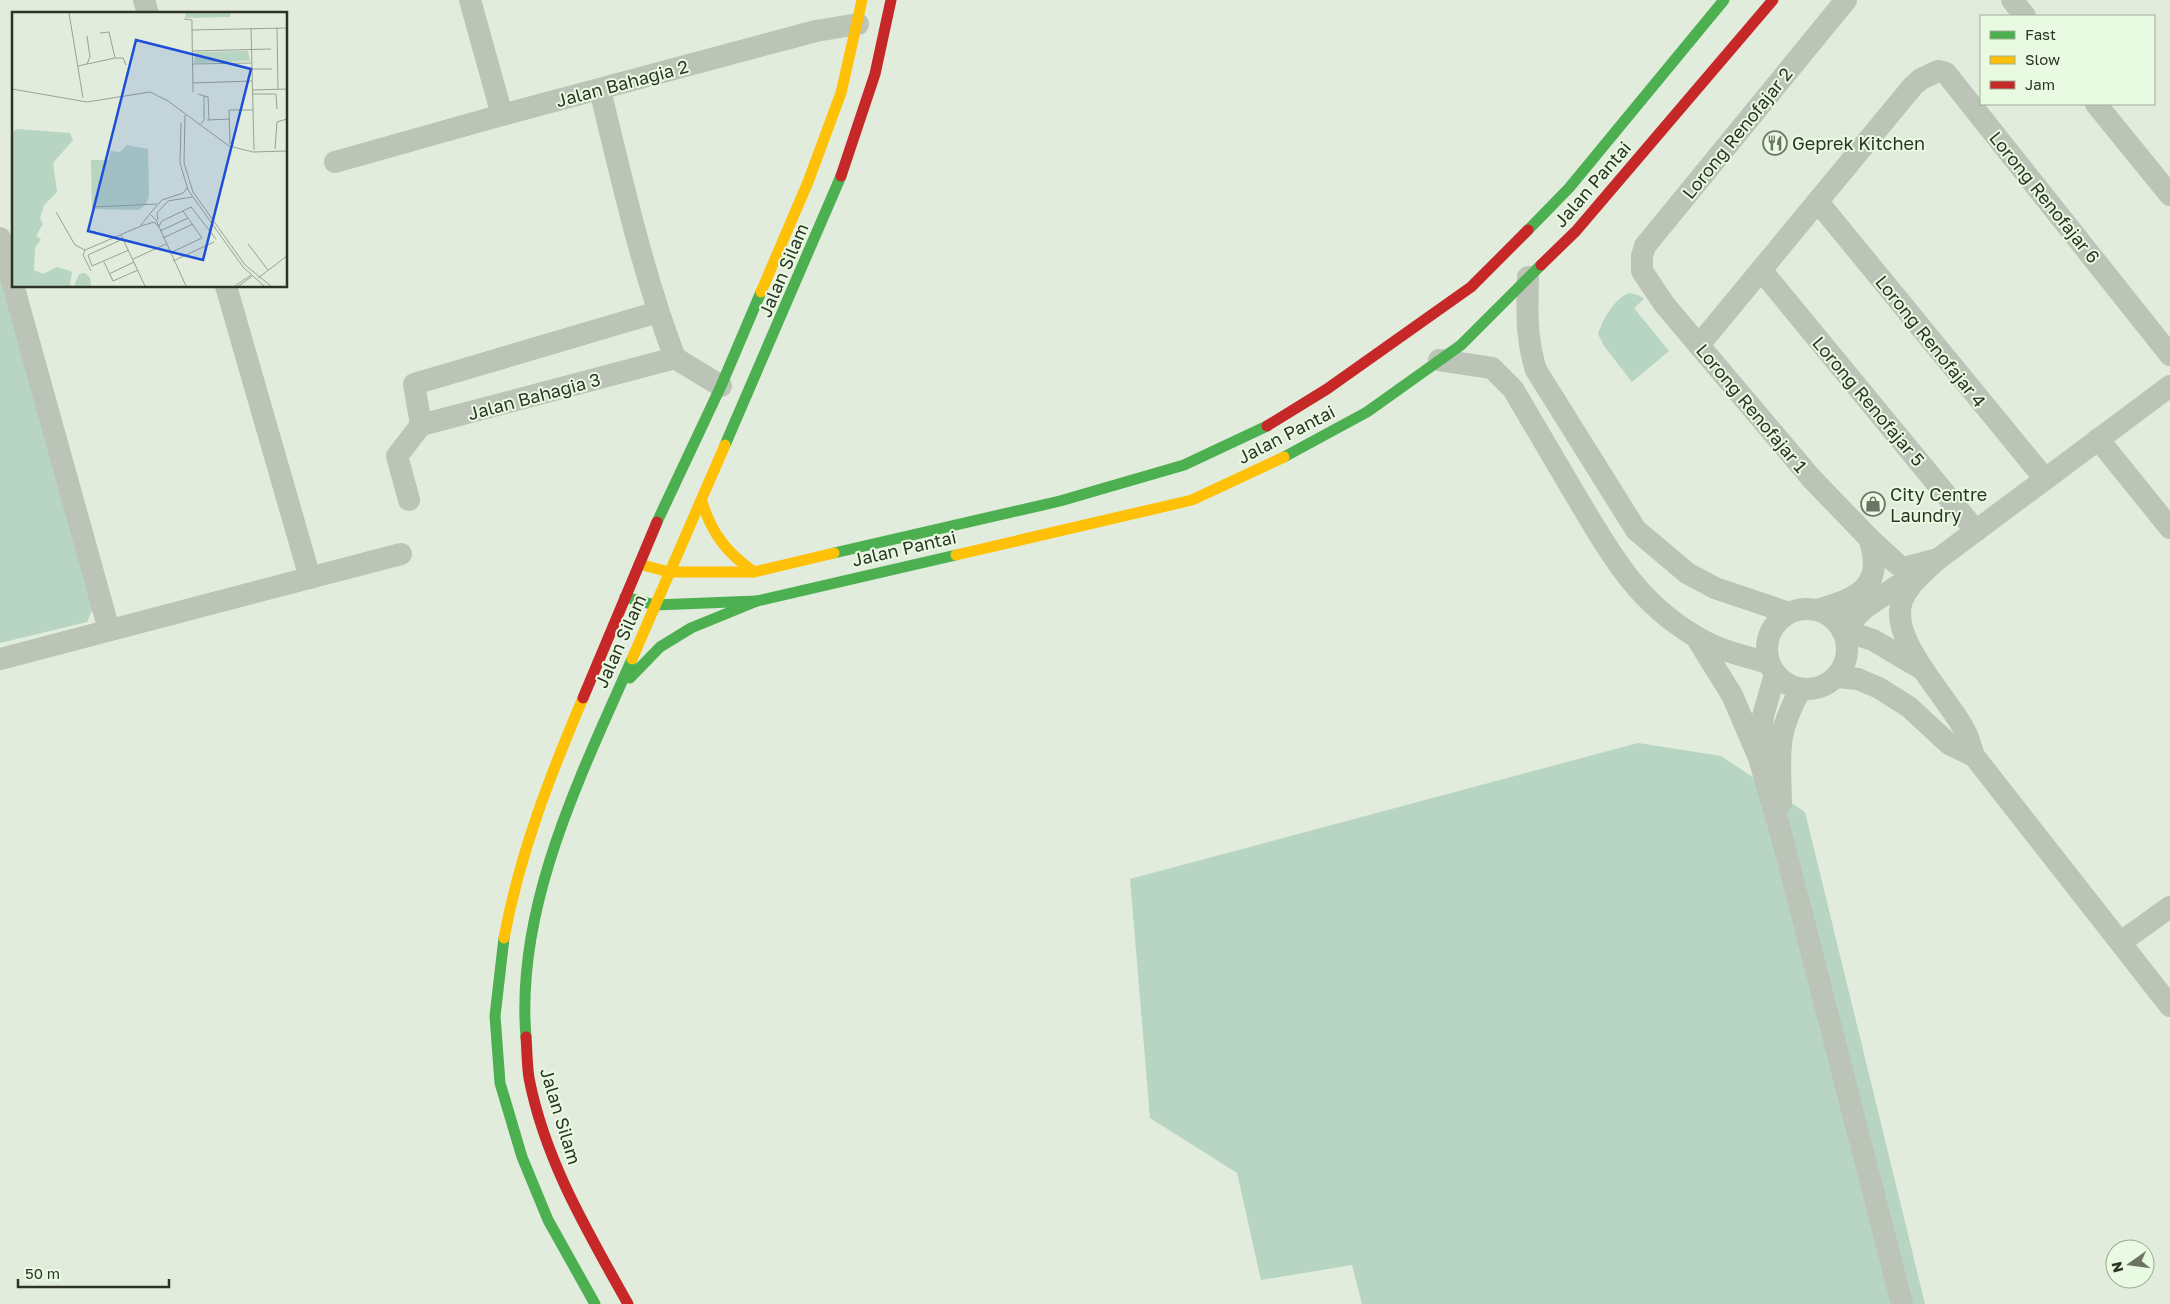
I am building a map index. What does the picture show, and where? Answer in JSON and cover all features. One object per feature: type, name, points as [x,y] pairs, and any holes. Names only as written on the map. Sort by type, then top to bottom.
[{"type":"main road","name":"Jalan Silam","points":[[595,1304],[548,1220],[522,1157],[500,1082],[495,1016],[501,952],[513,888],[545,787],[672,488],[721,386],[814,164],[841,92],[862,0]]},
{"type":"main road","name":"Jalan Silam","points":[[628,1304],[574,1208],[549,1148],[528,1078],[524,1017],[529,956],[540,895],[572,797],[669,572],[702,502],[835,192],[869,101],[891,0]]},
{"type":"main road","name":"Jalan Pantai","points":[[639,564],[669,572],[754,572],[1060,502],[1184,465],[1266,428],[1327,389],[1471,287],[1569,188],[1724,0]]},
{"type":"main road","name":"Jalan Pantai","points":[[626,597],[655,605],[757,601],[1192,500],[1280,459],[1367,412],[1460,344],[1576,231],[1773,0]]},
{"type":"main road","points":[[702,502],[709,527],[722,548],[754,572]]},
{"type":"main road","points":[[617,690],[660,647],[691,628],[757,601]]},
{"type":"street","points":[[470,0],[502,115]]},
{"type":"street","name":"Lorong Renofajar 2","points":[[1642,271],[1642,256],[1645,246],[1846,0]]},
{"type":"street","points":[[2012,0],[2024,15]]},
{"type":"street","name":"Jalan Bahagia 2","points":[[335,162],[816,31],[858,24]]},
{"type":"street","name":"Lorong Renofajar 6","points":[[1699,345],[1914,86],[1929,74],[1938,71],[1946,73],[2170,355]]},
{"type":"street","points":[[600,90],[635,234],[658,312],[675,358],[721,386]]},
{"type":"street","points":[[2097,105],[2170,195]]},
{"type":"street","name":"Lorong Renofajar 4","points":[[1818,202],[2045,479]]},
{"type":"street","points":[[0,238],[12,281]]},
{"type":"street","name":"Lorong Renofajar 5","points":[[1761,270],[1976,531]]},
{"type":"street","name":"Lorong Renofajar 1","points":[[1642,271],[1655,292],[1812,479],[1869,538],[1897,564],[1904,568],[1938,559]]},
{"type":"street","points":[[1528,277],[1527,324],[1530,350],[1536,370],[1636,530],[1687,573],[1715,588],[1789,613]]},
{"type":"street","points":[[14,288],[109,630]]},
{"type":"street","points":[[227,288],[310,578]]},
{"type":"street","points":[[409,500],[398,456],[421,425],[414,384],[658,312]]},
{"type":"street","name":"Jalan Bahagia 3","points":[[421,425],[675,358]]},
{"type":"street","points":[[1439,360],[1492,368],[1513,389],[1614,561],[1642,596],[1673,622],[1696,637],[1772,668]]},
{"type":"street","points":[[1842,630],[1866,606],[1938,559],[2170,386]]},
{"type":"street","points":[[2098,439],[2170,528]]},
{"type":"street","points":[[1817,610],[1832,618],[1842,630],[1847,654],[1844,666],[1836,677],[1819,688],[1801,689],[1787,685],[1772,668],[1767,651],[1770,634],[1779,620],[1789,613],[1801,609],[1817,610],[1852,599],[1868,584],[1873,576],[1876,563],[1869,538]]},
{"type":"street","points":[[0,660],[401,554]]},
{"type":"street","points":[[1938,559],[1908,588],[1901,602],[1901,620],[1906,638],[1925,671],[1965,731],[1974,756],[2170,1006]]},
{"type":"street","points":[[1842,630],[1873,640],[1925,671]]},
{"type":"street","points":[[1696,637],[1732,695],[1759,758],[1782,837],[1902,1304]]},
{"type":"street","points":[[1759,758],[1763,716],[1772,668]]},
{"type":"street","points":[[1836,677],[1858,679],[1879,688],[1909,707],[1949,744],[1974,756]]},
{"type":"street","points":[[1782,837],[1779,746],[1782,727],[1801,689]]},
{"type":"street","points":[[2120,942],[2169,911]]},
{"type":"green space","points":[[0,278],[93,608],[87,622],[0,643]]},
{"type":"green space","points":[[1629,293],[1644,299],[1634,308],[1669,351],[1632,382],[1604,346],[1598,334],[1610,310]]},
{"type":"green space","points":[[1638,743],[1721,756],[1805,812],[1925,1304],[1362,1304],[1352,1265],[1261,1280],[1237,1173],[1150,1118],[1130,879]]},
{"type":"traffic: fast","points":[[1528,230],[1569,188],[1724,0]]},
{"type":"traffic: fast","points":[[725,445],[841,176]]},
{"type":"traffic: fast","points":[[1284,457],[1367,412],[1461,345],[1541,265]]},
{"type":"traffic: fast","points":[[657,522],[721,386],[761,292]]},
{"type":"traffic: fast","points":[[834,553],[1060,501],[1184,465],[1267,426]]},
{"type":"traffic: fast","points":[[625,597],[655,605],[757,601],[956,555]]},
{"type":"traffic: fast","points":[[630,678],[660,647],[691,628],[757,601]]},
{"type":"traffic: fast","points":[[526,1037],[525,988],[531,939],[541,890],[573,795],[632,659]]},
{"type":"traffic: fast","points":[[504,938],[495,1016],[500,1083],[522,1157],[548,1220],[595,1304]]},
{"type":"traffic: slow","points":[[761,292],[808,182],[841,93],[862,0]]},
{"type":"traffic: slow","points":[[632,659],[725,445]]},
{"type":"traffic: slow","points":[[956,555],[1192,500],[1284,457]]},
{"type":"traffic: slow","points":[[702,502],[711,524],[722,542],[736,558],[754,572]]},
{"type":"traffic: slow","points":[[639,564],[669,572],[754,572],[834,553]]},
{"type":"traffic: slow","points":[[504,938],[527,846],[559,757],[583,698]]},
{"type":"traffic: jam","points":[[841,176],[875,74],[891,0]]},
{"type":"traffic: jam","points":[[1541,265],[1576,231],[1773,0]]},
{"type":"traffic: jam","points":[[1267,426],[1327,389],[1471,287],[1528,230]]},
{"type":"traffic: jam","points":[[583,698],[657,522]]},
{"type":"traffic: jam","points":[[526,1037],[529,1078],[536,1109],[557,1167],[583,1223],[628,1304]]},
{"type":"place","name":"Geprek Kitchen","points":[[1775,143]]},
{"type":"place","name":"City Centre Laundry","points":[[1873,504]]}]
